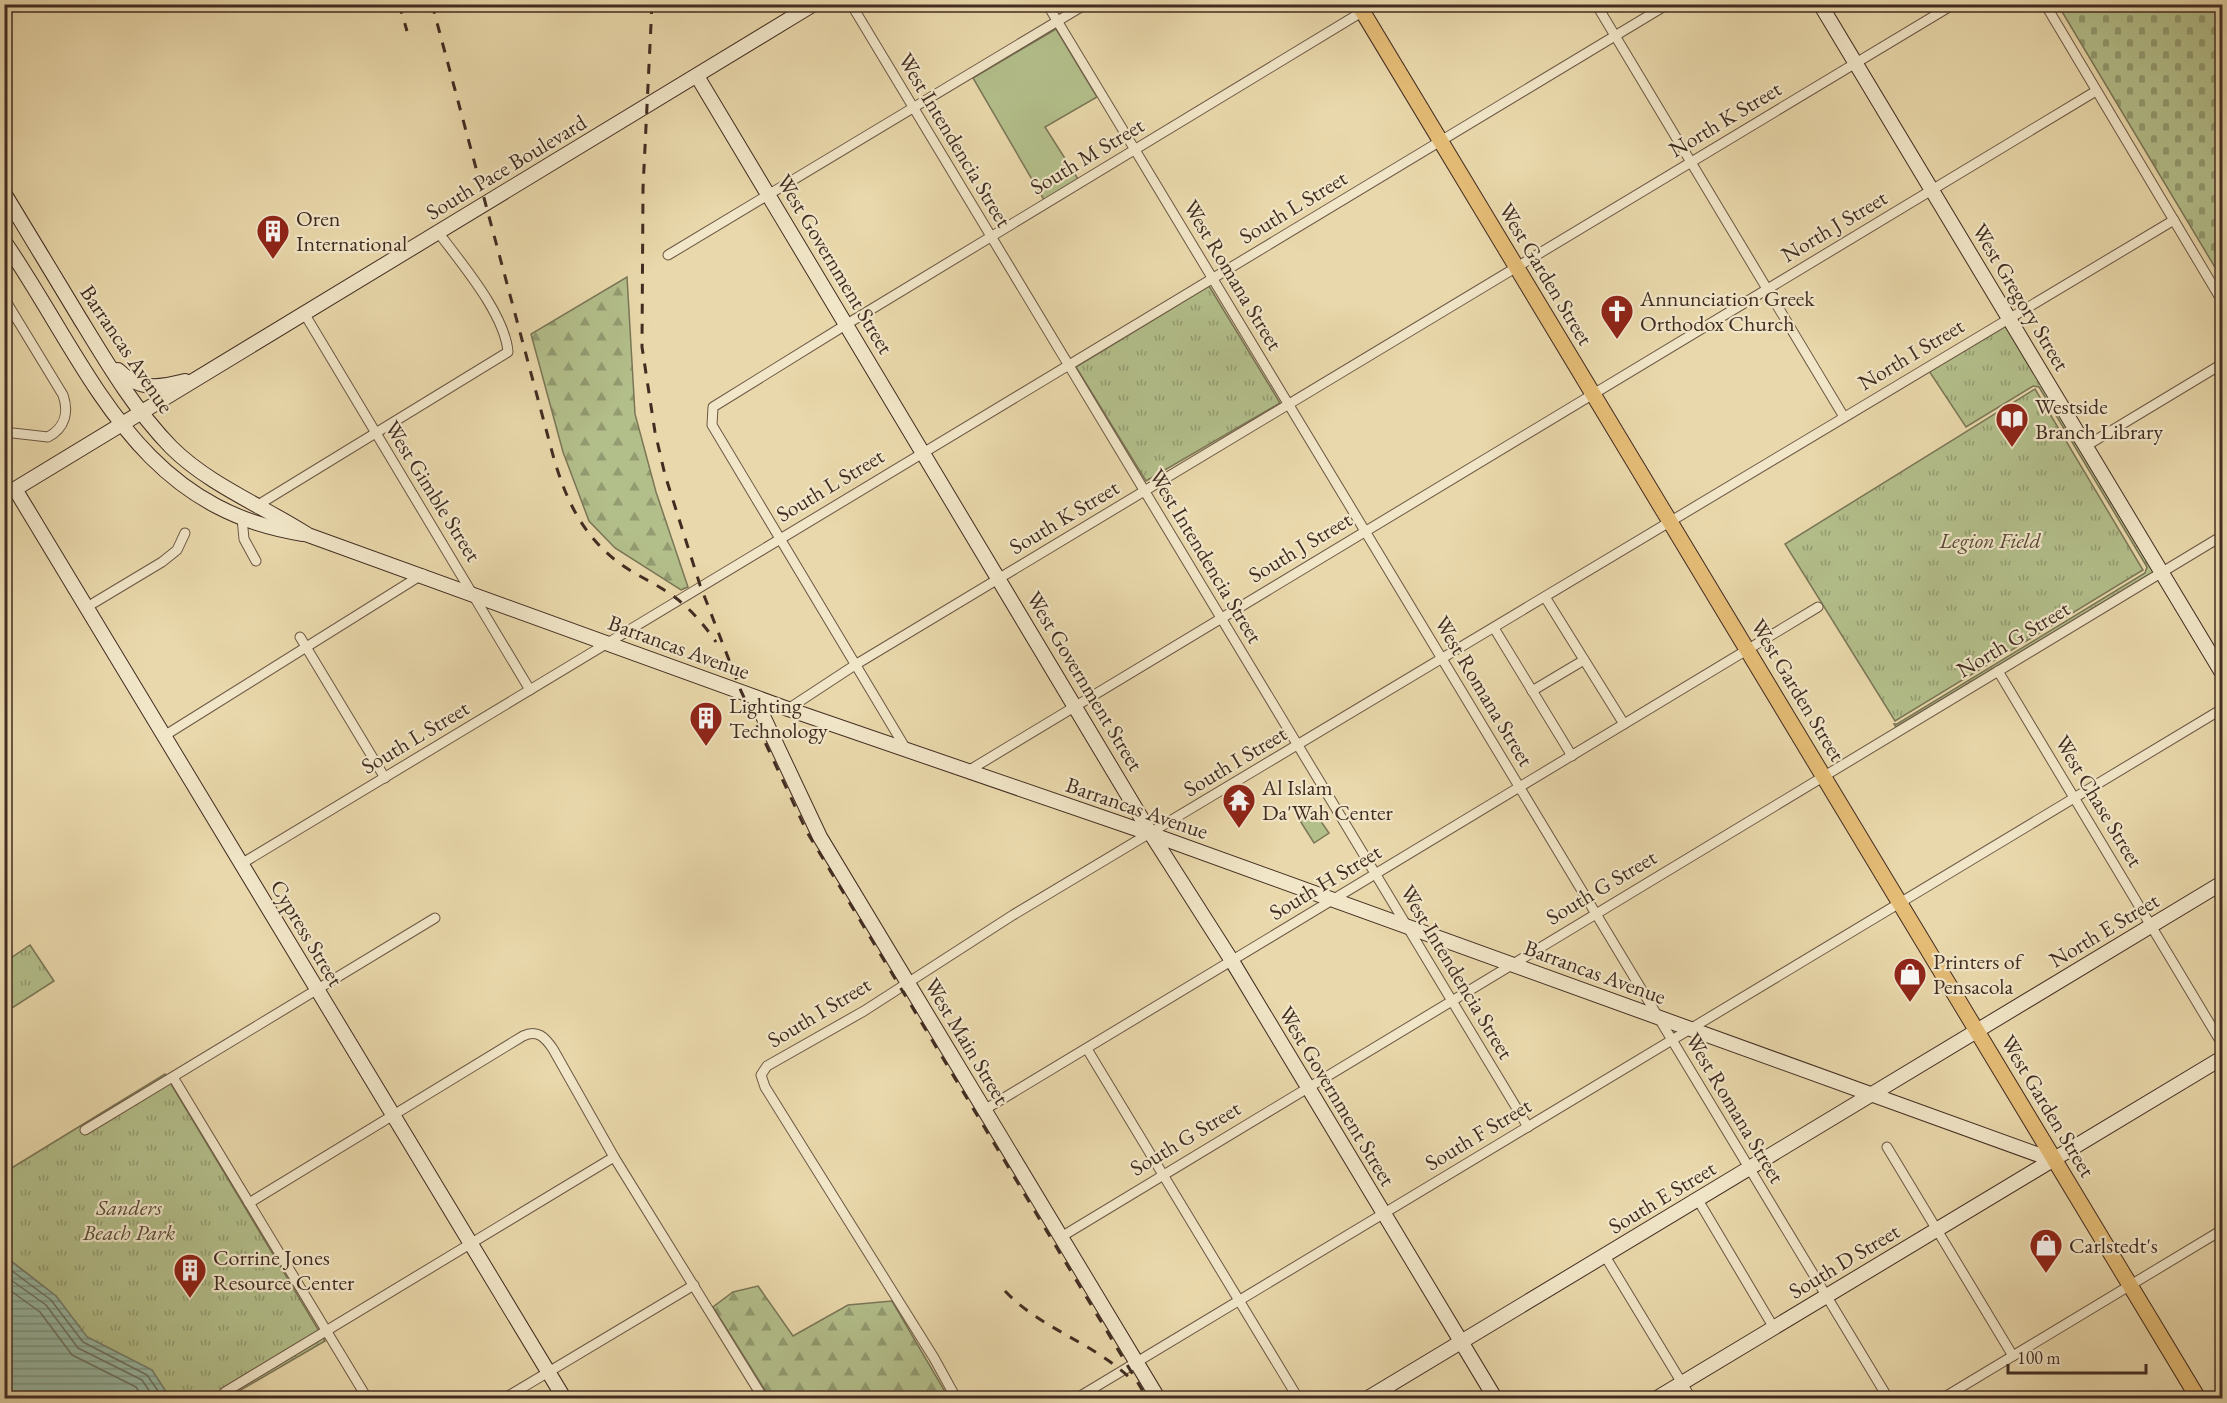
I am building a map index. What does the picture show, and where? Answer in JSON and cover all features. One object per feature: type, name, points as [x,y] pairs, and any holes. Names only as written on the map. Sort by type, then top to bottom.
[{"type":"main road","name":"West Garden Street","points":[[1365,7],[1440,141],[2198,1398]]},
{"type":"street","name":"South Pace Boulevard","points":[[10,492],[814,4]]},
{"type":"street","name":"West Intendencia Street","points":[[851,4],[1528,1127]]},
{"type":"street","name":"West Romana Street","points":[[1047,4],[1888,1398]]},
{"type":"street","points":[[668,255],[770,196],[1086,4]]},
{"type":"street","points":[[1596,4],[1844,417]]},
{"type":"street","name":"South L Street","points":[[241,864],[1668,4]]},
{"type":"street","name":"West Gregory Street","points":[[1820,4],[2223,674]]},
{"type":"street","name":"North K Street","points":[[1516,267],[1954,4]]},
{"type":"street","points":[[2045,4],[2223,301]]},
{"type":"street","name":"South M Street","points":[[779,538],[712,425],[712,410],[717,403],[1135,150],[1365,7]]},
{"type":"street","name":"West Government Street","points":[[697,76],[1076,704],[1151,834],[1232,961],[1495,1398]]},
{"type":"street","name":"North J Street","points":[[1592,394],[2097,91]]},
{"type":"street","name":"Barrancas Avenue","points":[[4,193],[100,353],[141,413],[171,447],[211,479],[308,535]]},
{"type":"street","name":"North I Street","points":[[1669,522],[2174,219]]},
{"type":"street","points":[[258,505],[508,352],[504,333],[493,312],[438,232]]},
{"type":"street","name":"Barrancas Avenue","points":[[4,241],[122,425],[140,449],[191,491],[243,518],[277,530],[308,535],[423,574],[788,709],[1151,834],[1331,901],[2053,1160]]},
{"type":"street","name":"South K Street","points":[[788,709],[855,665],[1516,267]]},
{"type":"street","points":[[4,298],[8,313],[63,395],[66,412],[58,430],[48,437],[4,432]]},
{"type":"street","name":"West Gimble Street","points":[[304,313],[374,434],[473,593],[530,690]]},
{"type":"street","points":[[100,353],[128,380],[148,388],[199,378]]},
{"type":"street","points":[[2085,446],[2223,364]]},
{"type":"street","name":"South J Street","points":[[968,771],[1592,394]]},
{"type":"street","name":"Cypress Street","points":[[10,492],[87,607],[564,1398]]},
{"type":"street","points":[[243,518],[244,539],[256,561]]},
{"type":"street","name":"South I Street","points":[[956,1398],[934,1358],[765,1087],[762,1072],[779,1058],[864,1011],[907,981],[1669,522]]},
{"type":"street","points":[[87,607],[177,550],[185,533]]},
{"type":"street","name":"North G Street","points":[[1823,776],[2223,536]]},
{"type":"street","points":[[779,538],[906,749]]},
{"type":"street","points":[[164,736],[423,574]]},
{"type":"street","points":[[1545,597],[1624,724]]},
{"type":"street","name":"South H Street","points":[[984,1110],[1818,607]]},
{"type":"street","points":[[1494,628],[1572,756]]},
{"type":"street","points":[[300,637],[385,778]]},
{"type":"street","points":[[1532,691],[1584,660]]},
{"type":"street","name":"West Chase Street","points":[[1998,671],[2223,1044]]},
{"type":"street","name":"West Main Street","points":[[754,696],[812,822],[1158,1398]]},
{"type":"street","name":"South F Street","points":[[1077,1398],[2223,709]]},
{"type":"street","name":"South G Street","points":[[1061,1237],[1823,776]]},
{"type":"street","name":"North E Street","points":[[1977,1030],[2223,883]]},
{"type":"street","points":[[85,1130],[435,918]]},
{"type":"street","name":"South E Street","points":[[1368,1398],[1977,1030]]},
{"type":"street","points":[[249,1203],[462,1073],[534,1033],[541,1035],[553,1049],[614,1157],[763,1398]]},
{"type":"street","points":[[1087,1049],[1298,1398]]},
{"type":"street","name":"South D Street","points":[[1657,1398],[2223,1058]]},
{"type":"street","points":[[173,1077],[367,1398]]},
{"type":"street","points":[[1887,1147],[2013,1356]]},
{"type":"street","points":[[225,1392],[614,1157]]},
{"type":"street","points":[[1698,1200],[1774,1328]]},
{"type":"street","points":[[1943,1398],[2223,1230]]},
{"type":"street","points":[[1605,1256],[1691,1398]]},
{"type":"street","points":[[505,1398],[694,1285]]},
{"type":"green space","points":[[2058,5],[2222,5],[2222,279]]},
{"type":"green space","points":[[1056,29],[1097,97],[1045,127],[1078,179],[1044,200],[973,78]]},
{"type":"green space","points":[[627,277],[635,414],[656,492],[688,587],[681,590],[615,548],[589,521],[563,452],[531,334]]},
{"type":"green space","points":[[1209,286],[1280,403],[1146,481],[1076,367]]},
{"type":"green space","points":[[2007,325],[2155,571],[1896,727],[1894,724],[2145,573],[2147,567],[2039,387],[2033,386],[1966,427],[1929,371]]},
{"type":"green space","name":"Legion Field","points":[[2035,389],[2143,570],[1895,721],[1785,544]]},
{"type":"green space","points":[[1311,807],[1329,833],[1314,843],[1297,816]]},
{"type":"green space","points":[[30,945],[54,981],[12,1008],[5,997],[5,962]]},
{"type":"green space","name":"Sanders Beach Park","points":[[165,1074],[325,1341],[227,1398],[170,1398],[152,1370],[87,1337],[56,1296],[5,1256],[5,1172]]},
{"type":"green space","points":[[758,1286],[793,1336],[848,1305],[892,1301],[947,1395],[942,1398],[770,1398],[713,1307],[733,1292]]},
{"type":"water","points":[[4,1256],[56,1296],[87,1337],[152,1370],[170,1398],[5,1398]]},
{"type":"railway","points":[[399,4],[407,31]]},
{"type":"railway","points":[[432,4],[554,459],[564,488],[576,514],[602,549],[634,573],[683,603],[716,642]]},
{"type":"railway","points":[[652,4],[643,188],[642,347],[655,432],[665,475],[700,585],[741,691],[807,832],[1147,1398]]},
{"type":"railway","points":[[1005,1291],[1034,1316],[1100,1355],[1130,1378]]},
{"type":"place","name":"Oren International","points":[[273,260]]},
{"type":"place","name":"Annunciation Greek Orthodox Church","points":[[1617,340]]},
{"type":"place","name":"Westside Branch Library","points":[[2012,448]]},
{"type":"place","name":"Lighting Technology","points":[[706,747]]},
{"type":"place","name":"Al Islam Da'Wah Center","points":[[1239,829]]},
{"type":"place","name":"Printers of Pensacola","points":[[1910,1003]]},
{"type":"place","name":"Carlstedt's","points":[[2046,1274]]},
{"type":"place","name":"Corrine Jones Resource Center","points":[[190,1299]]}]
